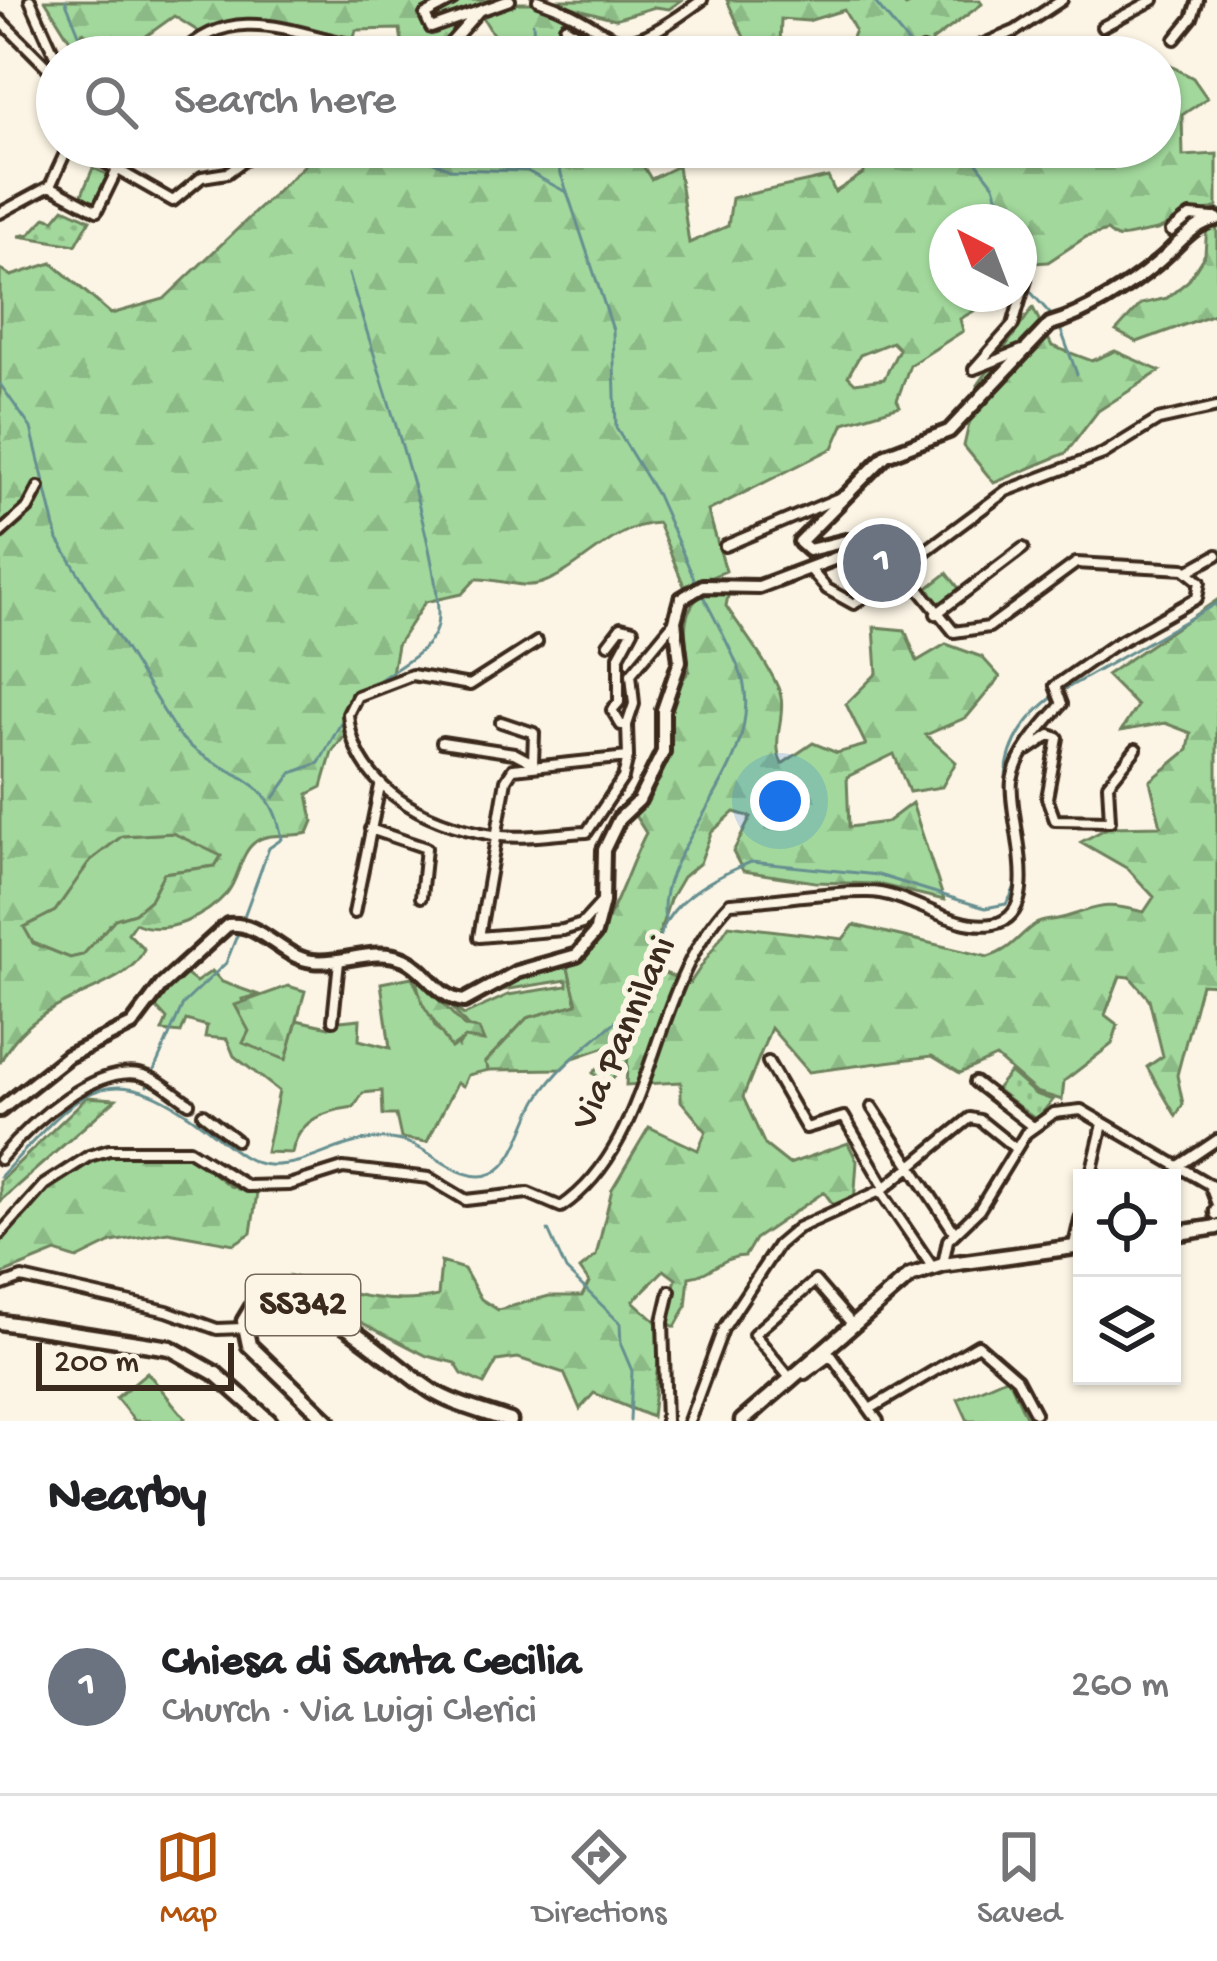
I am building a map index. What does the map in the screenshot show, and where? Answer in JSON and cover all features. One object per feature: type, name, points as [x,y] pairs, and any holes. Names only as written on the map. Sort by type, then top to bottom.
[{"type":"main road","points":[[1193,1231],[1217,1210]]},
{"type":"main road","points":[[1181,1233],[1217,1227]]},
{"type":"main road","points":[[745,1421],[896,1286],[938,1266],[1073,1247]]},
{"type":"main road","name":"SS342","points":[[328,1421],[249,1345],[243,1328],[256,1301],[286,1297],[365,1337],[434,1392],[486,1417],[510,1421]]},
{"type":"main road","name":"SS342","points":[[0,1322],[170,1348],[216,1374],[269,1421]]},
{"type":"street","points":[[30,0],[46,36]]},
{"type":"street","points":[[453,0],[425,15],[431,28],[510,0]]},
{"type":"street","points":[[538,0],[608,36]]},
{"type":"street","points":[[647,36],[702,0]]},
{"type":"street","points":[[1003,36],[1062,0]]},
{"type":"street","points":[[1102,27],[1154,0]]},
{"type":"street","points":[[1177,36],[1192,18],[1198,0]]},
{"type":"street","points":[[457,36],[478,11]]},
{"type":"street","points":[[0,20],[36,56]]},
{"type":"street","points":[[197,36],[247,21],[313,36]]},
{"type":"street","points":[[565,27],[580,36]]},
{"type":"street","points":[[0,213],[50,186],[58,168]]},
{"type":"street","points":[[114,168],[172,201],[202,178],[234,168]]},
{"type":"street","points":[[50,186],[97,211],[117,170]]},
{"type":"street","points":[[1171,231],[1190,216],[1216,219]]},
{"type":"street","points":[[0,1110],[68,1056],[132,1025],[162,986],[228,925],[250,928],[307,960],[339,961],[368,954],[398,957],[418,968],[443,994],[464,1001],[517,972],[578,955],[595,933],[610,833],[639,800],[663,752],[663,710],[680,662],[675,607],[692,589],[718,584],[760,587],[847,554],[853,545],[846,541],[809,550],[800,542],[890,453],[949,431],[1042,330],[1071,318],[1153,267],[1196,228],[1216,219]]},
{"type":"street","points":[[1016,312],[1012,325],[974,369],[1032,346]]},
{"type":"street","points":[[808,567],[851,604],[1006,491],[1103,454],[1159,420],[1217,407]]},
{"type":"street","points":[[0,533],[28,508],[38,487]]},
{"type":"street","points":[[725,546],[850,495]]},
{"type":"street","points":[[936,614],[1022,548]]},
{"type":"street","points":[[903,569],[954,632],[978,632],[1076,562],[1190,570],[1217,554]]},
{"type":"street","points":[[1027,751],[1061,700],[1054,691],[1112,646],[1201,594],[1200,582],[1190,570]]},
{"type":"street","points":[[537,642],[470,685],[412,675],[357,696],[348,714],[360,764],[380,786],[419,813],[495,836],[586,832],[623,778],[634,704],[631,674],[674,621]]},
{"type":"street","points":[[608,644],[621,627],[633,629],[619,656],[620,702],[611,710],[621,725],[628,725]]},
{"type":"street","points":[[501,722],[535,730],[532,763]]},
{"type":"street","points":[[1027,751],[1050,735],[1058,738],[1048,778],[1049,808],[1055,820],[1076,824],[1112,818],[1108,784],[1136,748]]},
{"type":"street","points":[[442,742],[514,752],[532,763]]},
{"type":"street","name":"Via Pannilani","points":[[0,1234],[44,1185],[89,1156],[110,1150],[189,1150],[247,1186],[289,1184],[343,1168],[429,1178],[466,1200],[528,1193],[561,1207],[575,1198],[619,1137],[643,1088],[664,1012],[687,960],[730,903],[872,891],[961,920],[992,924],[1009,917],[1019,905],[1022,884],[1012,781],[1027,751]]},
{"type":"street","points":[[603,902],[582,924],[482,940],[495,836],[506,780],[513,769],[532,763],[628,757]]},
{"type":"street","points":[[354,913],[380,786]]},
{"type":"street","points":[[370,829],[426,848],[421,897]]},
{"type":"street","points":[[333,1020],[339,961]]},
{"type":"street","points":[[768,1062],[806,1128],[844,1117],[884,1186],[882,1193],[938,1266],[955,1233],[979,1210],[1016,1149],[1033,1127],[1054,1113],[1081,1110],[1213,1187],[1217,1210]]},
{"type":"street","points":[[0,1160],[69,1096],[110,1077],[149,1077],[188,1103]]},
{"type":"street","points":[[975,1082],[1033,1127]]},
{"type":"street","points":[[872,1107],[955,1233]]},
{"type":"street","points":[[203,1114],[236,1141]]},
{"type":"street","points":[[689,1421],[723,1329],[778,1245],[799,1228],[884,1186],[952,1137],[970,1118],[980,1120],[1016,1149]]},
{"type":"street","points":[[1092,1169],[1103,1124]]},
{"type":"street","points":[[1177,1167],[1217,1140]]},
{"type":"street","points":[[0,1286],[22,1278],[166,1311],[217,1330],[243,1328]]},
{"type":"street","points":[[790,1378],[754,1334],[815,1281],[852,1324]]},
{"type":"street","points":[[666,1421],[662,1321],[670,1291]]},
{"type":"street","points":[[870,1409],[978,1345],[1017,1379],[1036,1413]]},
{"type":"street","points":[[745,1421],[829,1355],[878,1421]]},
{"type":"green space","points":[[45,0],[504,0],[478,8],[453,36],[401,36],[400,29],[356,30],[354,36],[345,36],[267,19],[206,36],[174,16],[146,36],[88,36],[83,32],[67,36]]},
{"type":"green space","points":[[546,0],[682,0],[669,9],[655,7],[615,19]]},
{"type":"green space","points":[[727,0],[899,0],[906,6],[918,0],[980,0],[982,4],[939,36],[853,36],[855,30],[844,10],[808,21],[781,19],[780,36],[743,36]]},
{"type":"green space","points":[[514,3],[537,3],[564,14],[561,36],[494,36],[480,13]]},
{"type":"green space","points":[[1181,71],[1193,78],[1207,98],[1182,115],[1183,156],[1217,154],[1217,213],[1214,208],[1157,230],[1116,238],[1107,231],[1086,237],[1048,262],[1037,263],[1037,204],[929,204],[929,312],[972,312],[960,319],[963,331],[910,365],[897,400],[900,406],[844,423],[833,448],[708,511],[726,571],[685,588],[658,523],[626,531],[542,583],[476,579],[462,594],[425,602],[397,645],[390,684],[358,698],[350,729],[332,752],[322,787],[308,794],[313,821],[308,833],[265,837],[254,843],[227,893],[197,917],[159,928],[135,923],[128,933],[144,949],[134,964],[34,1021],[0,1063],[0,269],[11,276],[52,263],[111,314],[164,299],[302,168],[644,168],[651,179],[678,168],[689,243],[728,226],[732,198],[828,177],[835,192],[864,173],[862,168],[1181,168]],"holes":[[[892,342],[899,349],[884,379],[855,383],[848,376],[860,355]],[[173,833],[221,856],[215,866],[164,873],[150,900],[135,913],[115,919],[83,955],[70,958],[33,943],[24,927],[55,911],[91,860],[122,836]]]},
{"type":"green space","points":[[93,168],[111,176],[98,207],[80,199]]},
{"type":"green space","points":[[64,208],[90,220],[76,245],[19,236],[30,234],[46,217],[54,220]]},
{"type":"green space","points":[[1217,223],[1217,313],[1137,342],[1116,331],[1141,304],[1167,298],[1188,281],[1205,254],[1207,225]]},
{"type":"green space","points":[[1030,312],[1035,312],[1052,346],[1092,361],[1115,351],[1160,371],[1098,411],[1066,453],[994,483],[964,446],[978,385]]},
{"type":"green space","points":[[947,573],[961,591],[938,608],[925,590]]},
{"type":"green space","points":[[705,591],[729,591],[726,606],[778,688],[782,764],[813,743],[837,753],[866,745],[846,704],[877,673],[874,627],[905,630],[917,661],[946,644],[982,657],[1000,677],[967,717],[926,735],[956,762],[942,787],[909,792],[894,754],[847,777],[849,827],[887,822],[912,803],[944,900],[877,884],[815,882],[743,871],[733,852],[751,817],[734,812],[711,833],[700,863],[683,877],[670,899],[649,967],[690,983],[729,925],[843,939],[854,925],[988,957],[1041,922],[1101,907],[1144,912],[1154,897],[1128,869],[1081,842],[1109,827],[1161,826],[1150,781],[1188,750],[1191,733],[1165,723],[1121,731],[1137,706],[1106,675],[1217,600],[1217,985],[1201,984],[1177,1075],[1183,1104],[1176,1116],[1147,1067],[1163,1056],[1149,999],[1130,977],[1120,976],[1105,1015],[1118,1025],[1112,1044],[1064,1081],[1062,1100],[1036,1092],[996,1057],[960,1073],[932,1056],[809,1072],[771,1028],[743,1097],[765,1145],[789,1164],[848,1143],[857,1161],[854,1203],[835,1207],[824,1192],[755,1239],[745,1256],[689,1277],[686,1307],[675,1327],[664,1321],[676,1279],[664,1270],[633,1301],[662,1327],[652,1417],[594,1393],[580,1409],[564,1373],[518,1358],[497,1361],[484,1384],[462,1374],[455,1363],[427,1356],[298,1290],[291,1276],[364,1296],[419,1299],[438,1296],[441,1262],[464,1269],[481,1299],[498,1310],[549,1296],[582,1296],[589,1282],[580,1269],[596,1256],[612,1189],[649,1127],[698,1150],[706,1131],[681,1101],[681,1082],[626,1085],[628,1054],[614,1044],[573,1058],[561,1069],[489,1070],[485,1063],[527,1018],[577,1004],[567,964],[581,956],[604,926],[646,833],[634,814],[661,778],[672,695],[689,671],[687,618]]},
{"type":"green space","points":[[173,833],[222,855],[216,866],[164,873],[150,900],[135,913],[115,919],[83,955],[70,958],[33,943],[23,927],[55,911],[91,859],[122,836]]},
{"type":"green space","points":[[567,964],[577,1004],[527,1018],[485,1062],[489,1070],[468,1075],[463,1086],[457,1083],[427,1142],[401,1138],[396,1115],[383,1115],[382,1091],[363,1093],[354,1107],[314,1119],[300,1132],[292,1153],[266,1152],[279,1091],[234,1056],[227,1039],[205,1037],[207,1026],[186,1020],[181,1033],[162,1031],[167,1019],[154,1005],[183,972],[196,982],[212,971],[222,982],[259,995],[242,999],[249,1031],[286,1059],[297,1020],[329,1027],[331,1022],[360,1019],[359,1040],[390,1048],[381,983],[412,977],[436,1028],[458,1047],[469,1028],[448,1003],[464,1015],[508,995],[567,986],[567,980],[503,990],[477,1001],[504,983]]},
{"type":"green space","points":[[414,973],[465,1027],[479,1029],[484,1041],[465,1038],[451,1048],[422,1003]]},
{"type":"green space","points":[[288,986],[305,991],[286,1060],[243,1043],[249,1031],[235,1005]]},
{"type":"green space","points":[[616,1049],[629,1061],[606,1085],[593,1073]]},
{"type":"green space","points":[[1010,1072],[1035,1094],[1053,1100],[1036,1120],[996,1089]]},
{"type":"green space","points":[[87,1097],[116,1099],[0,1201],[0,1181]]},
{"type":"green space","points":[[126,1152],[189,1155],[230,1186],[257,1193],[251,1233],[234,1244],[168,1232],[112,1242],[77,1259],[56,1252],[0,1275],[0,1236],[52,1185],[78,1166]]},
{"type":"green space","points":[[147,1372],[185,1418],[182,1421],[135,1421],[116,1398]]},
{"type":"green space","points":[[1008,1377],[1028,1421],[968,1421],[958,1399]]},
{"type":"waterway","points":[[65,0],[80,36]]},
{"type":"waterway","points":[[873,0],[903,36]]},
{"type":"waterway","points":[[533,23],[534,36]]},
{"type":"waterway","points":[[448,168],[527,171],[566,192]]},
{"type":"waterway","points":[[559,168],[613,330],[616,428],[657,495],[696,583]]},
{"type":"waterway","points":[[981,168],[994,185],[1000,204]]},
{"type":"waterway","points":[[349,274],[420,512],[438,602],[436,629],[425,647],[368,689]]},
{"type":"waterway","points":[[1037,299],[1053,317]]},
{"type":"waterway","points":[[1059,325],[1077,374]]},
{"type":"waterway","points":[[0,384],[31,428],[58,540],[177,733],[209,760],[255,786],[276,815],[282,839],[269,848],[243,919]]},
{"type":"waterway","points":[[665,919],[665,894],[674,868],[723,780],[745,717],[742,676],[701,592]]},
{"type":"waterway","points":[[1062,691],[1217,603]]},
{"type":"waterway","points":[[0,1177],[75,1102],[97,1091],[121,1087],[147,1092],[177,1108],[261,1164],[302,1161],[349,1144],[383,1139],[413,1145],[470,1175],[493,1173],[508,1159],[549,1083],[643,994],[666,921],[685,899],[725,874],[751,862],[878,875],[985,908],[1006,904],[1015,883],[1016,859],[1006,781],[1010,753],[1025,725],[1054,696]]},
{"type":"waterway","points":[[274,798],[292,773],[319,763],[346,714]]},
{"type":"waterway","points":[[147,1086],[183,1004],[226,963],[240,928]]},
{"type":"waterway","points":[[548,1230],[566,1270],[620,1323],[621,1345],[632,1371],[630,1421]]},
{"type":"place","name":"Chiesa di Santa Cecilia","points":[[882,563]]}]
